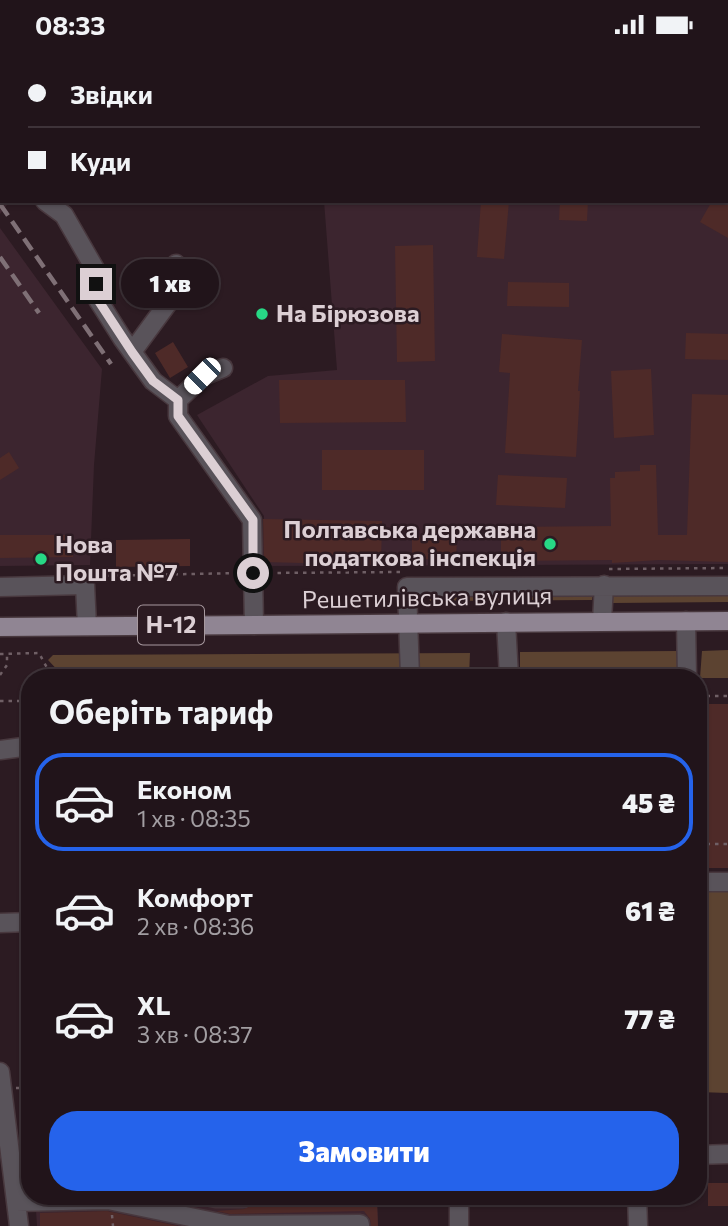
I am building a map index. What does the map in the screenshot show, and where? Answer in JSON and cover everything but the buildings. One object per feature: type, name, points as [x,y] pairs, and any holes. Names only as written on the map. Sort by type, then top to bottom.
[{"type":"main road","name":"Решетилівська вулиця","points":[[0,627],[728,621]]},
{"type":"street","points":[[48,203],[64,215],[95,269],[98,300],[132,352],[153,381],[178,400]]},
{"type":"street","points":[[132,352],[182,284],[176,264]]},
{"type":"street","points":[[223,368],[202,376],[178,400],[178,416],[253,520],[254,625]]},
{"type":"street","points":[[0,587],[85,585],[88,626]]},
{"type":"street","points":[[602,621],[604,585]]},
{"type":"street","points":[[410,669],[407,587],[728,586]]},
{"type":"street","points":[[686,621],[687,669]]},
{"type":"street","points":[[506,622],[509,669]]},
{"type":"street","points":[[0,750],[21,747]]},
{"type":"street","points":[[707,883],[728,882]]},
{"type":"street","points":[[0,923],[21,922]]},
{"type":"street","points":[[0,1072],[3,1122],[21,1174]]},
{"type":"street","points":[[707,1155],[728,1154]]},
{"type":"street","points":[[19,1226],[16,1202],[21,1181]]},
{"type":"street","points":[[16,1202],[21,1202]]},
{"type":"street","points":[[131,1205],[229,1225],[360,1226]]},
{"type":"street","points":[[459,1205],[459,1226]]},
{"type":"street","points":[[637,1205],[638,1226]]},
{"type":"path","points":[[97,576],[398,572]]},
{"type":"path","points":[[0,654],[39,653],[48,669]]},
{"type":"path","points":[[0,675],[7,665],[7,654]]},
{"type":"path","points":[[707,696],[728,696]]},
{"type":"path","points":[[0,701],[21,701]]},
{"type":"path","points":[[707,844],[728,844]]},
{"type":"shaded area","points":[[0,203],[8,203],[0,214]]},
{"type":"shaded area","points":[[324,203],[728,203],[728,564],[262,566],[264,516],[197,415],[268,376],[337,370]]},
{"type":"shaded area","points":[[0,228],[102,369],[94,465],[90,565],[0,566]]},
{"type":"shaded area","points":[[728,592],[728,602],[613,603],[609,597],[614,593]]},
{"type":"shaded area","points":[[593,593],[592,600],[430,601],[429,595]]},
{"type":"shaded area","points":[[728,650],[728,678],[707,678],[707,669],[701,669],[702,651]]},
{"type":"shaded area","points":[[677,651],[678,669],[520,669],[520,652]]},
{"type":"shaded area","points":[[470,653],[469,669],[56,669],[48,660],[53,655]]},
{"type":"shaded area","points":[[707,872],[728,872],[728,1093],[707,1092]]},
{"type":"shaded area","points":[[36,1205],[377,1205],[378,1226],[37,1226]]},
{"type":"railway","points":[[0,204],[111,364]]},
{"type":"railway","points":[[0,257],[39,313]]},
{"type":"place","name":"На Бірюзова","points":[[262,314]]},
{"type":"place","name":"Полтавська державна податкова інспекція","points":[[550,544]]},
{"type":"place","name":"Нова Пошта №7","points":[[41,559]]},
{"type":"route","points":[[96,284],[98,300],[122,338],[153,381],[178,400],[178,416],[253,520],[253,573]]}]
